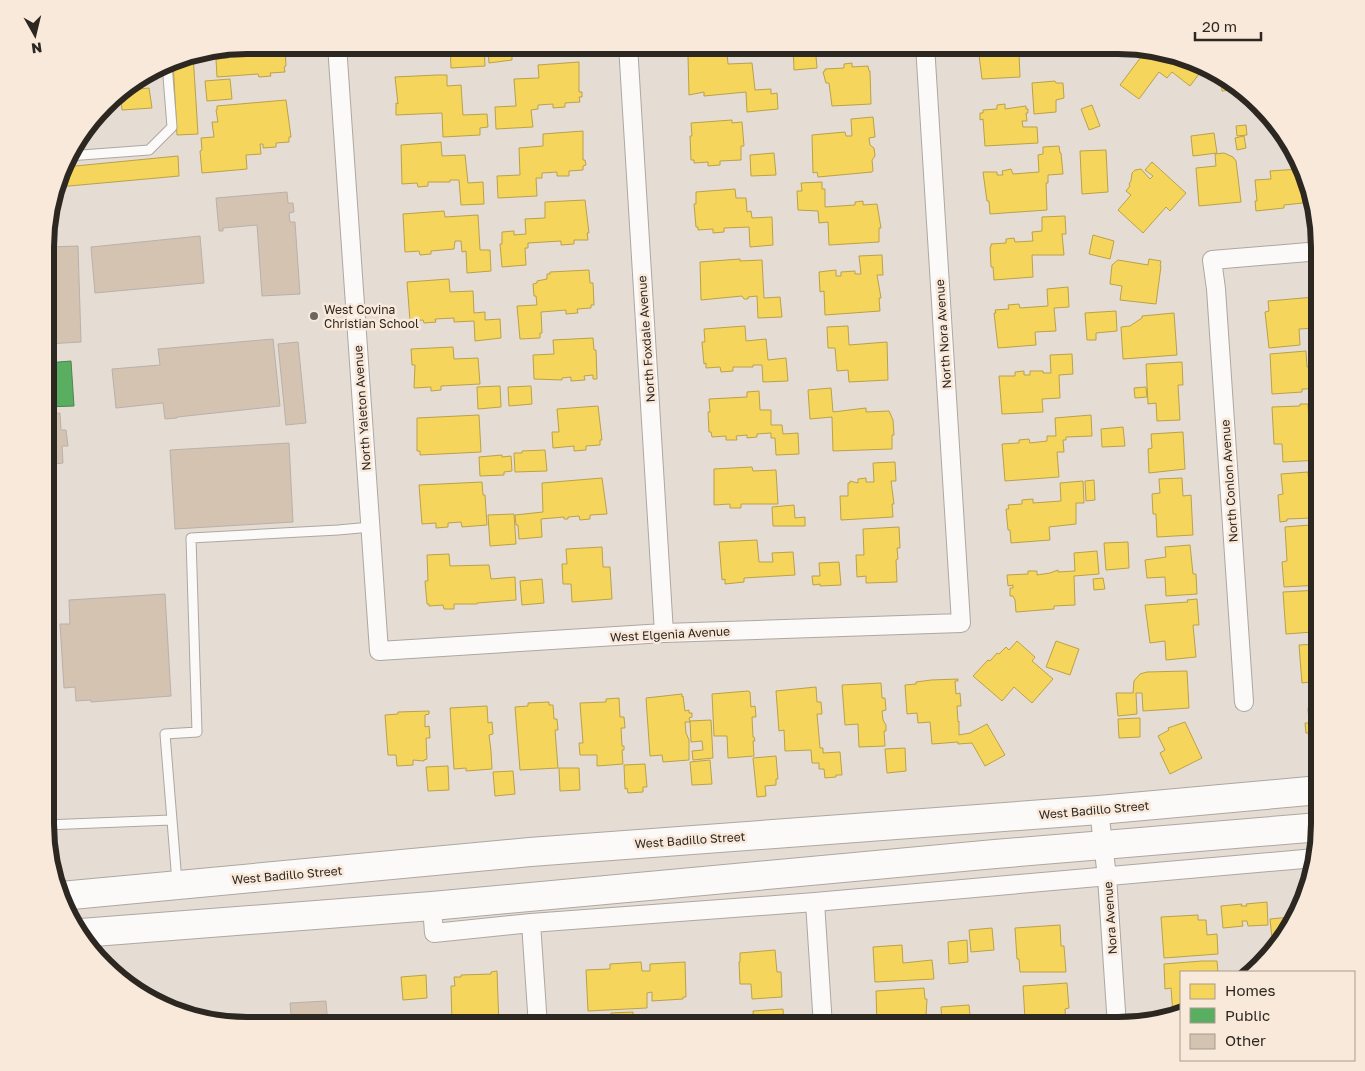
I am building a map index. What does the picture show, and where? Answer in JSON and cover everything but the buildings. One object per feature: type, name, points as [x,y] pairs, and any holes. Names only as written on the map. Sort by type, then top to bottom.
[{"type":"main road","name":"West Badillo Street","points":[[67,895],[530,852],[1099,810],[1311,791]]},
{"type":"main road","points":[[86,933],[432,906],[1311,828]]},
{"type":"street","name":"North Yaleton Avenue","points":[[338,54],[379,651]]},
{"type":"street","name":"North Foxdale Avenue","points":[[629,54],[664,633]]},
{"type":"street","name":"North Nora Avenue","points":[[926,54],[962,623]]},
{"type":"street","name":"North Conlon Avenue","points":[[1244,702],[1216,289],[1212,260],[1311,252]]},
{"type":"street","name":"West Elgenia Avenue","points":[[379,651],[664,633],[962,623]]},
{"type":"street","name":"Nora Avenue","points":[[1099,810],[1107,877],[1116,1017]]},
{"type":"street","points":[[432,906],[434,933],[531,923],[815,902],[1309,859]]},
{"type":"street","points":[[815,902],[822,1017]]},
{"type":"street","points":[[531,923],[537,1017]]},
{"type":"lane","points":[[77,155],[149,150],[172,127],[168,70]]},
{"type":"lane","points":[[177,885],[165,734],[197,732],[191,538],[371,527]]},
{"type":"lane","points":[[54,825],[171,820]]},
{"type":"place","name":"West Covina Christian School","points":[[314,316]]}]
